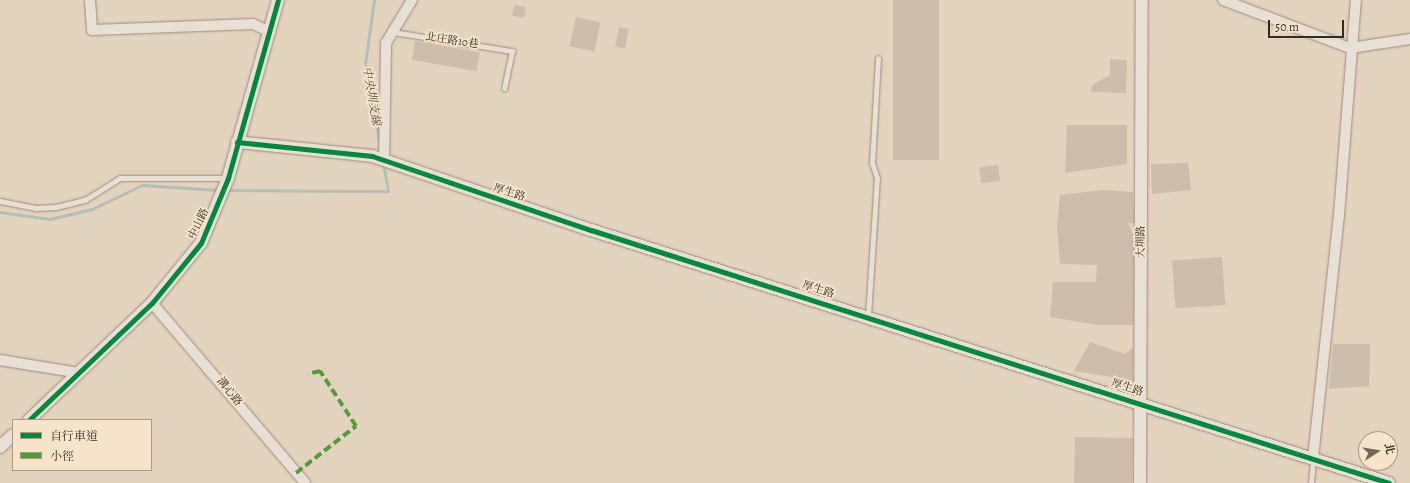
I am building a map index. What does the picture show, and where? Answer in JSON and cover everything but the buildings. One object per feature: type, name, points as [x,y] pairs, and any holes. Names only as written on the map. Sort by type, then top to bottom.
[{"type":"street","points":[[90,0],[92,30],[253,24],[270,32]]},
{"type":"street","name":"中山路","points":[[30,419],[152,303],[201,243],[222,198],[228,180],[236,142],[270,32],[278,0]]},
{"type":"street","points":[[384,161],[383,65],[386,43],[412,0]]},
{"type":"street","name":"大圳路","points":[[1140,483],[1142,0]]},
{"type":"street","points":[[1223,0],[1350,48],[1410,39]]},
{"type":"street","points":[[1313,458],[1338,223],[1350,48],[1356,0]]},
{"type":"street","name":"厚生路","points":[[236,142],[372,156],[1389,483]]},
{"type":"street","name":"溝心路","points":[[152,303],[305,483]]},
{"type":"street","points":[[0,360],[79,373]]},
{"type":"street","points":[[0,447],[12,436]]},
{"type":"lane","name":"北庄路10巷","points":[[393,32],[512,51],[504,88]]},
{"type":"lane","points":[[868,316],[877,186],[872,163],[878,58]]},
{"type":"lane","points":[[0,201],[35,208],[56,207],[85,200],[120,178],[228,180]]},
{"type":"lane","points":[[1311,483],[1313,458]]},
{"type":"waterway","name":"中央圳支線","points":[[374,0],[365,64],[380,145]]},
{"type":"waterway","points":[[226,190],[388,191],[383,163]]},
{"type":"waterway","points":[[0,212],[50,219],[92,209],[142,185],[219,190]]},
{"type":"marked path","points":[[296,473],[356,426],[320,371],[308,374]]},
{"type":"cycle path","points":[[30,419],[152,303],[201,243],[228,178],[278,0]]},
{"type":"cycle path","points":[[237,142],[372,156],[591,230],[1389,483]]}]
